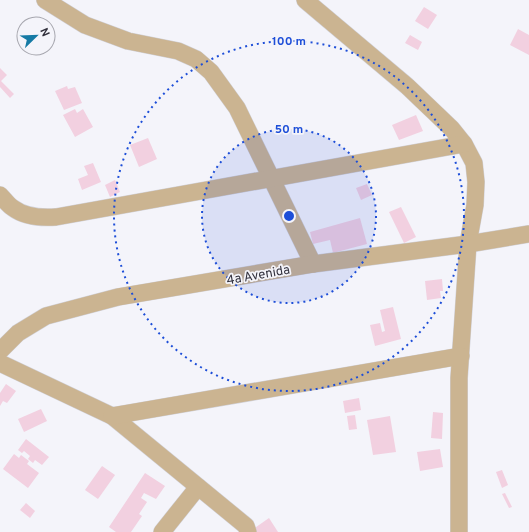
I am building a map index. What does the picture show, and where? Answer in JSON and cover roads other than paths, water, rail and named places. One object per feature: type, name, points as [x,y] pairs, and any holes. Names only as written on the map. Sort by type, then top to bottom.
[{"type":"street","points":[[46,0],[85,24],[128,40],[178,51],[196,59],[211,72],[237,108],[313,264]]},
{"type":"street","points":[[304,0],[407,86],[452,129],[464,144],[474,163],[476,182],[475,205],[468,244],[459,378],[459,532]]},
{"type":"street","points":[[0,195],[13,208],[21,212],[36,217],[56,217],[464,144]]},
{"type":"street","name":"4a Avenida","points":[[0,351],[18,333],[46,316],[118,298],[313,264],[468,244],[529,234]]},
{"type":"street","points":[[112,416],[461,356]]},
{"type":"street","points":[[0,363],[112,416],[246,526],[248,532]]},
{"type":"street","points":[[162,532],[198,487]]}]
